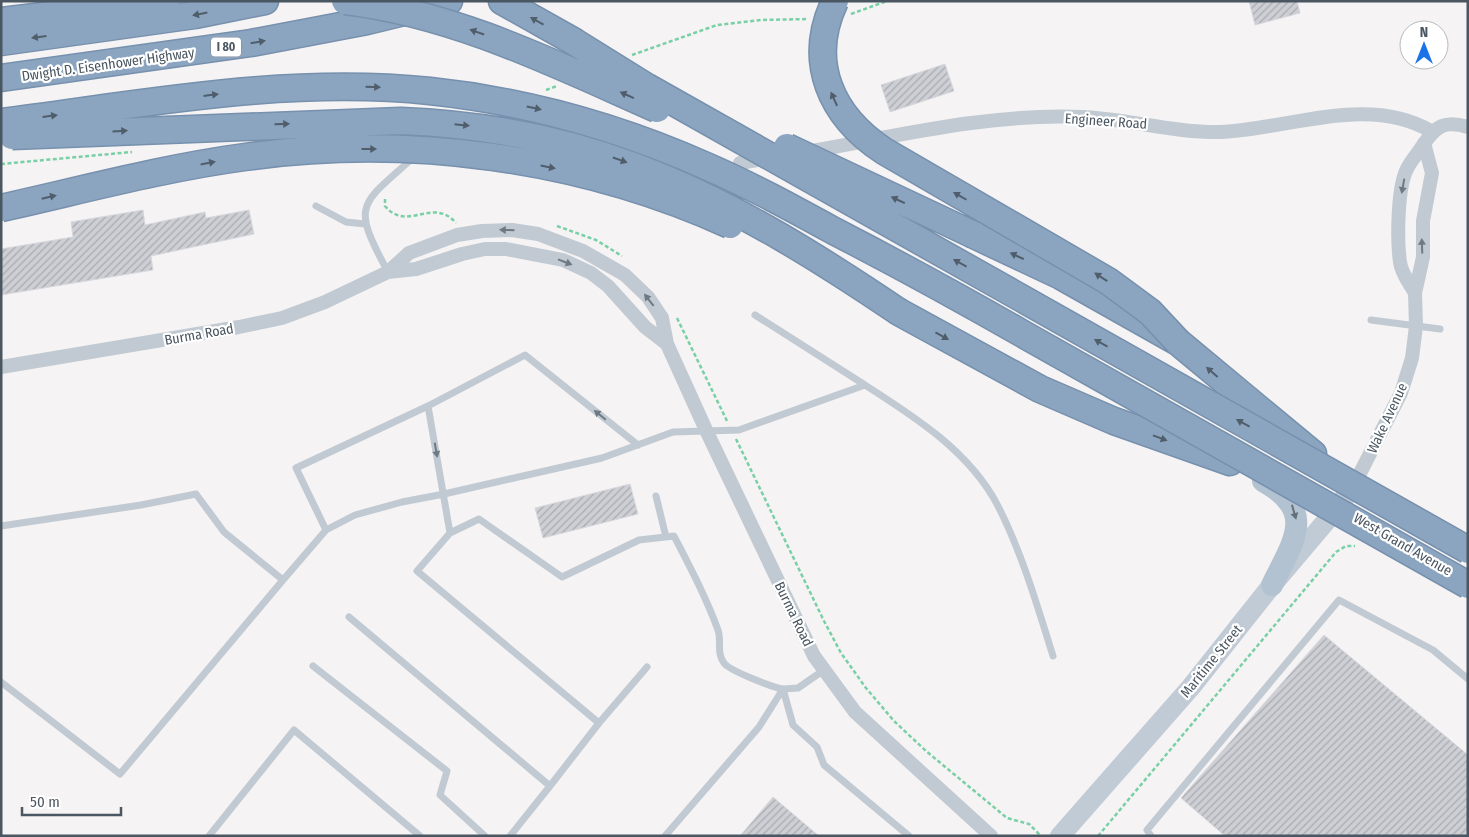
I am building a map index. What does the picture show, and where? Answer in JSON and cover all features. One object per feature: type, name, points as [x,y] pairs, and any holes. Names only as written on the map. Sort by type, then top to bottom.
[{"type":"highway","points":[[1,21],[167,1]]},
{"type":"highway","points":[[1,42],[195,16],[265,1]]},
{"type":"highway","points":[[344,1],[422,16],[514,45],[681,120],[875,216]]},
{"type":"highway","name":"Dwight D. Eisenhower Highway","points":[[1,78],[251,43],[368,21],[449,1]]},
{"type":"highway","points":[[502,1],[573,41],[647,87],[1468,550]]},
{"type":"highway","points":[[835,1],[824,33],[824,71],[838,108],[854,129],[884,151],[1108,281],[1150,312],[1178,342],[1247,401],[1309,451],[1356,482]]},
{"type":"highway","points":[[573,41],[737,123],[1061,276],[1178,342]]},
{"type":"highway","points":[[1,122],[257,90],[344,86],[402,88],[459,94],[544,110],[601,126],[709,167],[898,264],[1468,585]]},
{"type":"highway","points":[[1,136],[401,121],[466,125],[538,137],[621,160],[701,192],[803,249],[899,312]]},
{"type":"highway","points":[[1,208],[189,166],[275,153],[380,149],[475,155],[588,176],[684,206],[750,234],[899,312],[1027,383],[1099,415],[1230,462]]},
{"type":"main road","points":[[1230,462],[1281,491],[1292,504],[1297,520],[1295,538],[1272,585]]},
{"type":"main road","name":"West Grand Avenue","points":[[1230,462],[1294,487],[1338,507],[1468,581]]},
{"type":"main road","name":"Maritime Street","points":[[1060,836],[1191,687],[1272,585],[1338,507],[1356,482]]},
{"type":"main road","points":[[1356,482],[1468,546]]},
{"type":"street","name":"Engineer Road","points":[[740,163],[958,125],[1014,119],[1081,117],[1218,132],[1250,130],[1330,117],[1387,115],[1410,120],[1428,137]]},
{"type":"street","points":[[1428,137],[1440,126],[1452,124],[1468,127]]},
{"type":"street","name":"Wake Avenue","points":[[1415,294],[1400,264],[1399,215],[1406,168],[1428,137]]},
{"type":"street","name":"Wake Avenue","points":[[1356,482],[1401,392],[1412,358],[1416,326],[1415,294],[1423,256],[1423,221],[1432,173],[1428,137]]},
{"type":"street","name":"Burma Road","points":[[1,367],[270,321],[325,302],[388,272],[408,253],[457,235],[482,231],[512,230],[538,234],[583,252],[625,275],[648,297],[662,318],[667,344],[814,656],[854,712],[990,836]]},
{"type":"street","name":"Burma Road","points":[[388,272],[416,269],[462,254],[485,250],[506,249],[563,260],[591,274],[608,286],[645,327],[667,344]]},
{"type":"lane","points":[[388,272],[365,224],[367,206],[375,191],[432,143]]},
{"type":"lane","points":[[316,206],[346,222],[365,224]]},
{"type":"lane","points":[[755,315],[865,385],[929,429],[958,454],[980,479],[997,505],[1018,552],[1053,656]]},
{"type":"lane","points":[[1371,320],[1440,329]]},
{"type":"lane","points":[[326,530],[296,468],[428,406],[525,355],[638,445]]},
{"type":"lane","points":[[1,682],[120,774],[326,530],[355,514],[602,458],[673,432],[732,430],[803,408],[865,385]]},
{"type":"lane","points":[[428,406],[450,533]]},
{"type":"lane","points":[[1,526],[141,505],[196,494],[224,532],[283,580]]},
{"type":"lane","points":[[656,496],[666,537]]},
{"type":"lane","points":[[599,723],[417,571],[450,533],[478,519],[562,577],[639,540],[674,536],[705,594],[721,637],[718,652],[725,665],[770,686],[783,689],[798,688],[824,670]]},
{"type":"lane","points":[[1151,836],[1147,830],[1338,600],[1433,650],[1468,678]]},
{"type":"lane","points":[[349,617],[550,786]]},
{"type":"lane","points":[[313,666],[447,771],[440,795],[485,836]]},
{"type":"lane","points":[[510,836],[599,723],[647,667]]},
{"type":"lane","points":[[666,836],[759,727],[783,689]]},
{"type":"lane","points":[[783,689],[793,724],[817,747],[824,765],[909,836]]},
{"type":"lane","points":[[209,836],[294,730],[420,836]]},
{"type":"path","points":[[727,420],[828,629],[841,652],[866,688],[894,722],[926,751],[1007,818],[1030,824],[1041,836]]},
{"type":"path","points":[[1098,836],[1336,552],[1346,546],[1356,546]]},
{"type":"building","points":[[1249,1],[1297,1],[1300,13],[1255,25]]},
{"type":"building","points":[[945,64],[954,91],[890,112],[881,85]]},
{"type":"building","points":[[143,210],[145,225],[205,212],[206,218],[249,210],[254,234],[151,256],[153,270],[1,295],[1,249],[73,237],[71,222]]},
{"type":"building","points":[[630,484],[638,514],[543,538],[535,508]]},
{"type":"building","points":[[1324,635],[1468,755],[1468,836],[1225,836],[1181,798]]},
{"type":"building","points":[[773,797],[819,836],[740,836]]}]
